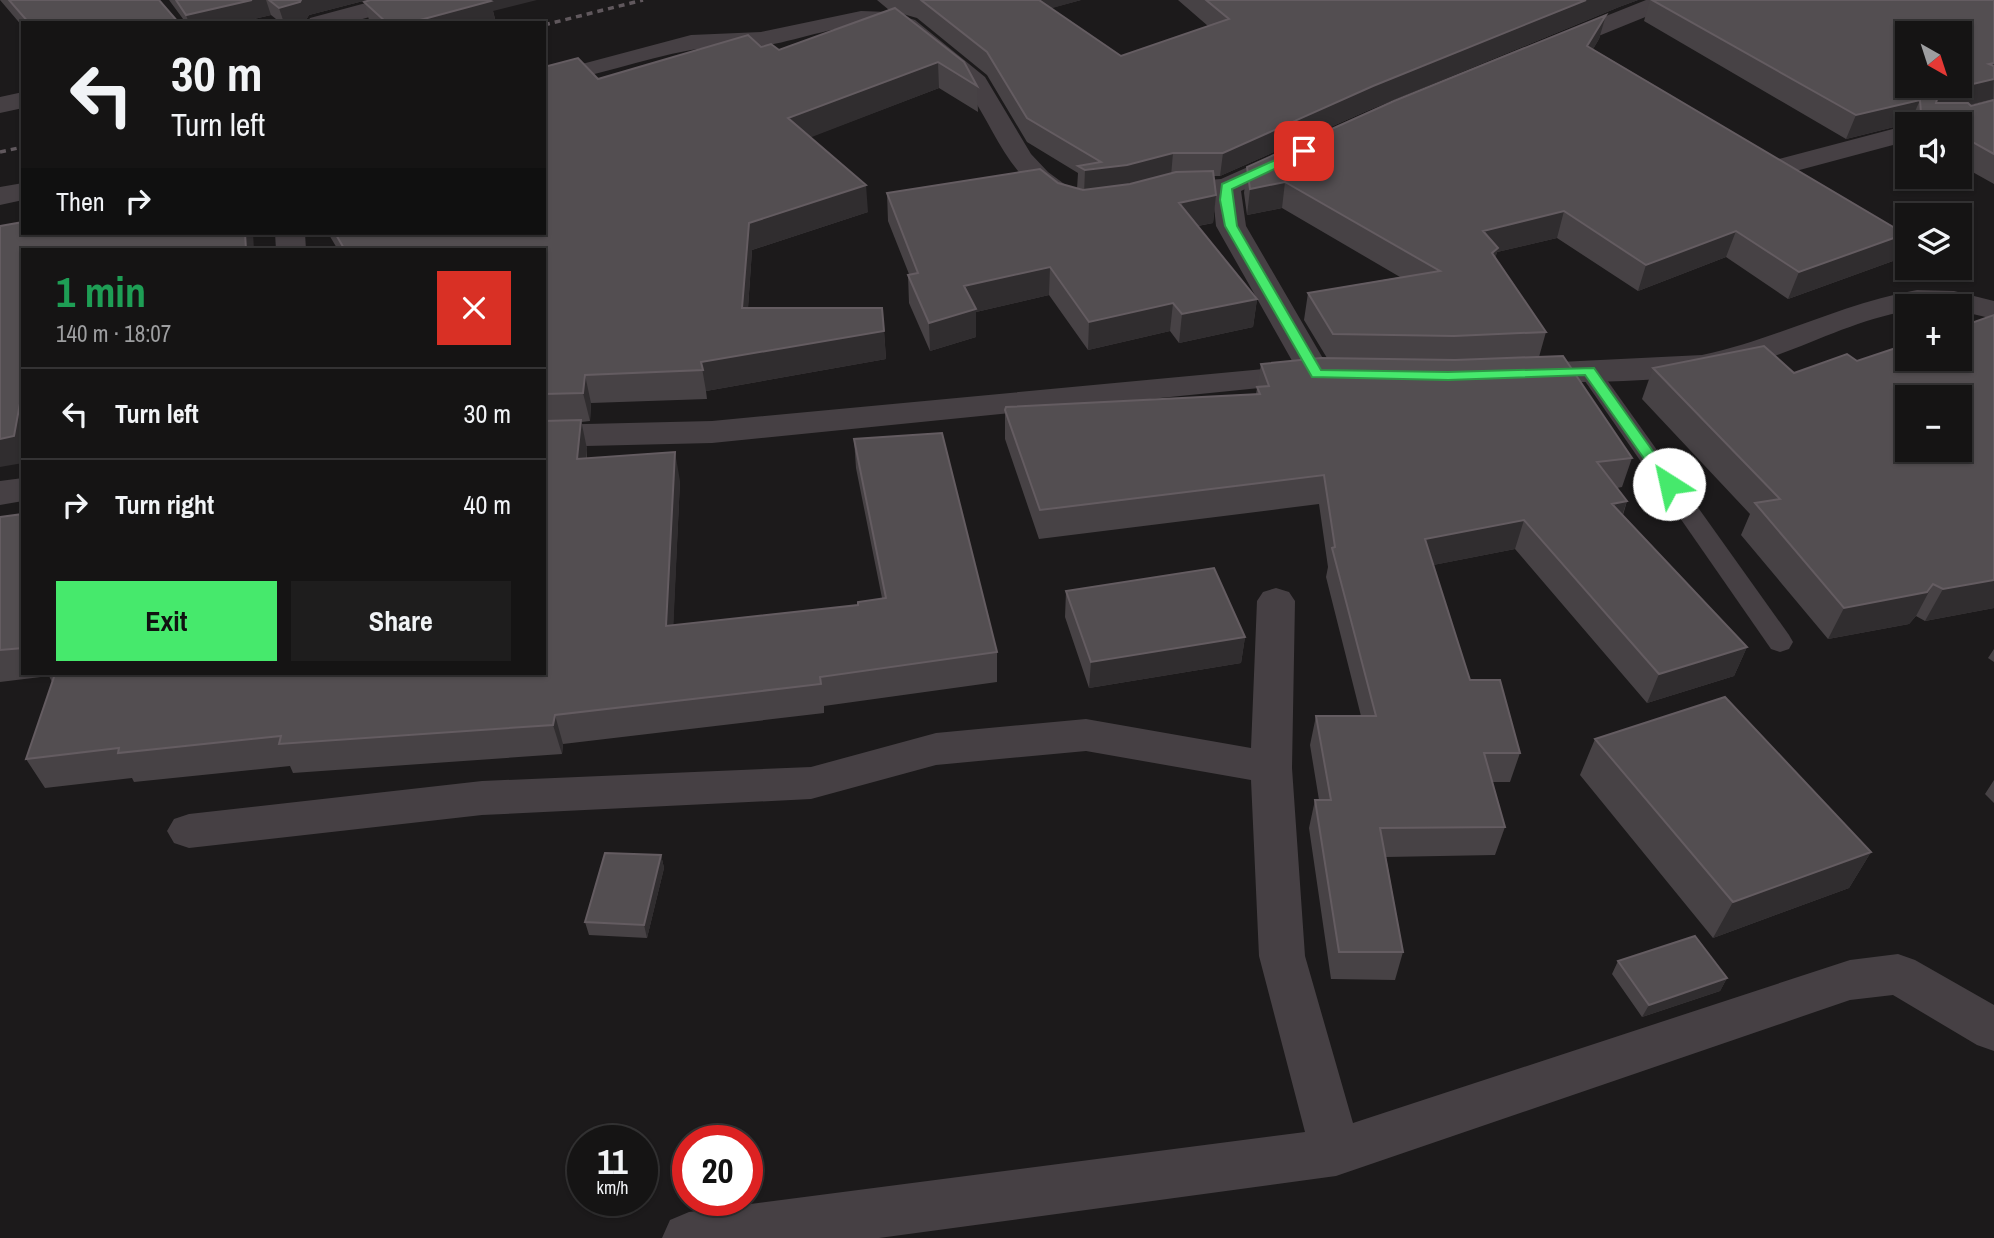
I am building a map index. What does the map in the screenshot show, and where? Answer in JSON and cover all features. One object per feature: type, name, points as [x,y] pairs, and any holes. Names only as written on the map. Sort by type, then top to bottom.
[{"type":"street","points":[[326,21],[405,0]]},
{"type":"street","points":[[1531,55],[1667,0]]},
{"type":"street","points":[[546,77],[584,71],[691,42],[761,39],[861,18],[888,19],[906,25],[976,82],[1020,158],[1038,177],[1068,202],[1082,206],[1095,204]]},
{"type":"street","points":[[0,105],[21,100]]},
{"type":"street","points":[[1770,170],[1895,136]]},
{"type":"street","points":[[1139,197],[1172,188],[1226,187],[1317,145]]},
{"type":"street","points":[[546,436],[712,432],[1330,374],[1231,226],[1226,187]]},
{"type":"street","points":[[0,196],[21,191]]},
{"type":"street","points":[[1486,375],[1703,365],[1789,341],[1859,310],[1914,299],[1973,302],[1994,310]]},
{"type":"street","points":[[0,493],[21,489]]},
{"type":"street","points":[[1276,601],[1271,768],[1282,956],[1336,1152]]},
{"type":"street","points":[[189,831],[482,798],[811,783],[936,749],[1086,735],[1271,768]]},
{"type":"street","points":[[689,1238],[1336,1152],[1850,980],[1898,974],[1994,1030]]},
{"type":"lane","points":[[1589,371],[1780,642]]},
{"type":"building","points":[[9,0],[159,0],[177,21],[27,21]]},
{"type":"building","points":[[176,0],[252,0],[186,15]]},
{"type":"building","points":[[269,0],[301,0],[279,8]]},
{"type":"building","points":[[921,0],[1039,0],[1121,56],[1229,19],[1206,0],[1586,0],[1373,86],[1223,153],[1173,153],[1127,165],[1085,170],[1078,166],[1101,162],[1027,118],[987,52]]},
{"type":"building","points":[[1652,0],[1994,0],[1994,63],[1989,64],[1994,66],[1994,79],[1972,84],[1972,21],[1895,21],[1895,98],[1937,98],[1936,103],[1968,103],[1971,106],[1994,100],[1994,154],[1972,142],[1972,112],[1921,112],[1920,100],[1856,115]]},
{"type":"building","points":[[491,1],[416,21],[385,21],[364,2]]},
{"type":"building","points":[[895,8],[964,62],[977,86],[938,62],[788,118],[866,185],[749,223],[742,308],[882,308],[884,331],[701,362],[703,370],[585,375],[583,393],[546,394],[546,248],[344,248],[336,235],[546,235],[546,66],[578,58],[598,79],[748,35],[761,47],[771,44],[779,50]]},
{"type":"building","points":[[1606,15],[1587,46],[1895,228],[1895,238],[1799,272],[1736,231],[1646,265],[1564,211],[1483,231],[1498,248],[1492,253],[1546,332],[1454,336],[1333,334],[1308,293],[1440,271],[1285,182],[1250,189],[1247,167],[1394,101]]},
{"type":"building","points":[[1040,169],[1058,183],[1083,190],[1130,184],[1176,172],[1213,171],[1216,195],[1179,203],[1257,299],[1182,314],[1173,303],[1089,322],[1050,267],[964,286],[976,309],[929,323],[908,275],[918,273],[887,193]]},
{"type":"building","points":[[21,222],[21,235],[245,235],[246,248],[21,248],[21,398],[14,436],[0,439],[0,226]]},
{"type":"building","points":[[1994,315],[1994,580],[1943,589],[1933,584],[1927,592],[1844,608],[1755,503],[1780,499],[1653,368],[1764,346],[1794,373],[1847,354],[1857,361],[1895,348],[1895,371],[1972,371],[1972,323]]},
{"type":"building","points":[[1563,356],[1632,458],[1597,462],[1627,501],[1612,504],[1747,647],[1659,674],[1524,520],[1425,539],[1470,680],[1500,680],[1520,753],[1484,753],[1505,827],[1380,828],[1403,952],[1339,952],[1315,800],[1331,800],[1316,716],[1376,716],[1332,548],[1335,547],[1324,475],[1040,510],[1006,407],[1260,394],[1257,387],[1269,386],[1261,364],[1321,358],[1455,360]]},
{"type":"building","points":[[581,420],[577,459],[675,452],[666,626],[858,605],[858,602],[886,598],[854,439],[942,433],[997,652],[820,677],[821,684],[555,715],[553,725],[279,744],[281,736],[118,753],[119,748],[26,759],[55,675],[546,675],[546,421]]},
{"type":"building","points":[[21,514],[21,648],[0,650],[0,517]]},
{"type":"building","points":[[1214,568],[1245,637],[1091,662],[1066,591]]},
{"type":"building","points":[[1725,697],[1871,852],[1733,902],[1595,739]]},
{"type":"building","points":[[605,853],[661,855],[644,925],[585,922]]},
{"type":"building","points":[[1695,936],[1727,978],[1649,1005],[1618,961]]},
{"type":"railway","points":[[546,24],[643,0]]},
{"type":"railway","points":[[0,152],[21,147]]},
{"type":"route","points":[[1304,151],[1226,187],[1226,200],[1231,226],[1316,374],[1448,376],[1589,371],[1669,484]]}]
